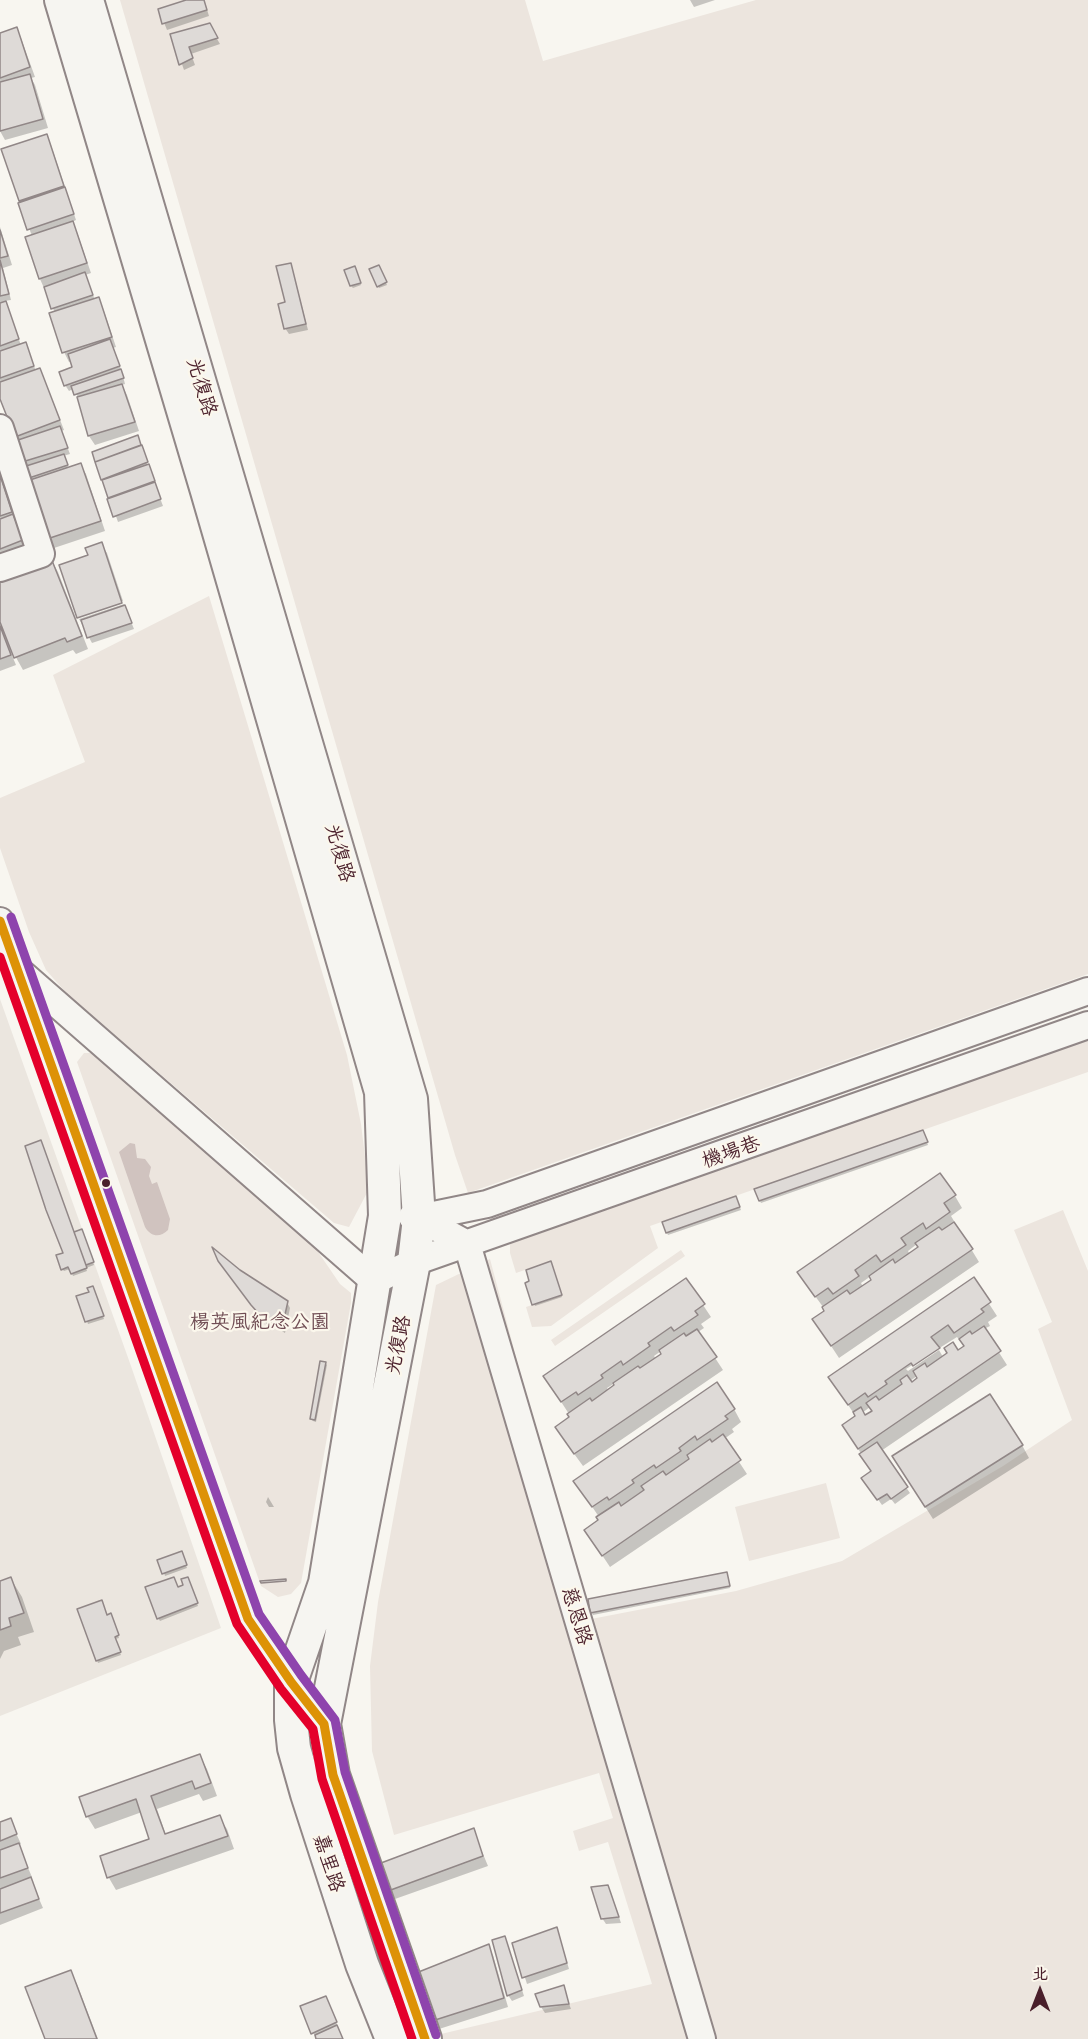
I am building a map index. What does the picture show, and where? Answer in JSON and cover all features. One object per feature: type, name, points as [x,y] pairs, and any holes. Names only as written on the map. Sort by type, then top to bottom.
[{"type":"main road","name":"光復路","points":[[61,0],[204,479],[381,1092],[385,1216],[325,1583],[291,1682]]},
{"type":"main road","name":"光復路","points":[[87,0],[411,1099],[419,1218],[414,1262],[324,1724]]},
{"type":"main road","name":"嘉里路","points":[[291,1682],[294,1748],[307,1794],[362,1964],[392,2039]]},
{"type":"main road","name":"嘉里路","points":[[324,1724],[333,1775],[425,2039]]},
{"type":"street","points":[[0,428],[42,554],[0,568]]},
{"type":"street","points":[[0,921],[248,1619],[291,1682],[324,1724]]},
{"type":"street","points":[[18,970],[374,1281]]},
{"type":"street","name":"機場巷","points":[[385,1216],[419,1218],[488,1204],[1088,991]]},
{"type":"street","name":"機場巷","points":[[374,1281],[414,1262],[1088,1025]]},
{"type":"street","points":[[588,1168],[599,1198]]},
{"type":"street","points":[[419,1218],[467,1244]]},
{"type":"street","name":"慈恩路","points":[[467,1244],[702,2039]]},
{"type":"shaded area","points":[[0,999],[131,1366],[221,1628],[0,1716]]},
{"type":"shaded area","points":[[130,1143],[135,1144],[137,1158],[145,1159],[151,1167],[149,1176],[152,1184],[157,1182],[170,1219],[168,1230],[159,1235],[153,1234],[145,1227],[119,1152]]},
{"type":"green space","points":[[120,0],[525,0],[543,61],[756,0],[1088,0],[1088,974],[468,1193],[455,1155]]},
{"type":"green space","points":[[209,596],[347,1055],[361,1124],[369,1189],[349,1227],[334,1223],[68,995],[46,970],[29,932],[0,848],[0,798],[85,762],[53,675]]},
{"type":"green space","points":[[1088,1038],[1088,1072],[650,1226],[658,1248],[551,1326],[532,1327],[526,1307],[562,1295],[551,1261],[516,1273],[510,1253],[510,1242]]},
{"type":"green space","name":"楊英風紀念公園","points":[[84,1053],[91,1053],[312,1243],[340,1284],[351,1293],[301,1583],[291,1594],[278,1597],[261,1586],[77,1062]]},
{"type":"green space","points":[[1063,1210],[1088,1271],[1088,2039],[443,2039],[441,2034],[652,1984],[608,1842],[579,1851],[573,1831],[613,1818],[599,1773],[394,1835],[372,1751],[370,1666],[378,1602],[436,1285],[490,1259],[586,1620],[736,1591],[842,1561],[1003,1466],[1072,1420],[1038,1329],[1052,1322],[1014,1230]]},
{"type":"green space","points":[[681,1250],[685,1256],[555,1346],[551,1340]]},
{"type":"green space","points":[[826,1483],[840,1538],[749,1561],[735,1507]]},
{"type":"building","points":[[186,0],[204,0],[207,10],[162,24],[158,9]]},
{"type":"building","points":[[210,23],[218,38],[189,47],[193,58],[179,65],[170,34]]},
{"type":"building","points":[[17,27],[30,67],[0,78],[0,33]]},
{"type":"building","points":[[30,74],[43,119],[0,131],[0,82]]},
{"type":"building","points":[[47,134],[64,186],[19,201],[1,149]]},
{"type":"building","points":[[65,187],[74,214],[27,230],[18,203]]},
{"type":"building","points":[[73,221],[87,263],[39,279],[25,237]]},
{"type":"building","points":[[0,230],[8,256],[0,258]]},
{"type":"building","points":[[0,260],[9,294],[0,296]]},
{"type":"building","points":[[291,263],[306,324],[284,329],[278,304],[285,302],[276,266]]},
{"type":"building","points":[[379,265],[387,282],[377,287],[369,269]]},
{"type":"building","points":[[355,266],[361,283],[350,286],[344,270]]},
{"type":"building","points":[[85,272],[93,295],[51,309],[44,287]]},
{"type":"building","points":[[99,297],[112,337],[62,353],[49,313]]},
{"type":"building","points":[[6,301],[19,339],[0,346],[0,303]]},
{"type":"building","points":[[110,339],[120,366],[64,386],[59,372],[72,367],[68,354]]},
{"type":"building","points":[[26,342],[34,366],[0,378],[0,351]]},
{"type":"building","points":[[40,368],[60,420],[15,437],[0,399],[0,382]]},
{"type":"building","points":[[121,369],[124,378],[74,395],[71,386]]},
{"type":"building","points":[[122,384],[135,422],[88,436],[77,397]]},
{"type":"building","points":[[60,426],[68,448],[22,462],[15,441]]},
{"type":"building","points":[[138,435],[141,445],[95,462],[92,452]]},
{"type":"building","points":[[142,445],[148,462],[101,480],[95,462]]},
{"type":"building","points":[[64,454],[68,465],[26,479],[23,467]]},
{"type":"building","points":[[81,463],[101,521],[47,539],[27,481]]},
{"type":"building","points":[[149,464],[155,481],[108,498],[102,480]]},
{"type":"building","points":[[0,475],[12,512],[0,516]]},
{"type":"building","points":[[155,482],[161,499],[113,517],[107,499]]},
{"type":"building","points":[[13,514],[23,540],[0,549],[0,519]]},
{"type":"building","points":[[102,542],[122,603],[77,618],[59,565],[88,555],[85,548]]},
{"type":"building","points":[[51,558],[82,636],[67,642],[65,638],[14,658],[0,622],[0,577]]},
{"type":"building","points":[[125,605],[132,623],[87,638],[81,620]]},
{"type":"building","points":[[0,626],[11,655],[0,659]]},
{"type":"building","points":[[923,1130],[928,1142],[759,1201],[754,1189]]},
{"type":"building","points":[[41,1140],[87,1268],[71,1274],[68,1267],[61,1270],[56,1255],[63,1253],[25,1146]]},
{"type":"building","points":[[940,1173],[956,1195],[944,1203],[950,1212],[926,1229],[923,1223],[901,1238],[906,1245],[881,1262],[876,1255],[855,1270],[859,1276],[833,1294],[828,1288],[815,1297],[797,1272]]},
{"type":"building","points":[[736,1196],[740,1207],[666,1233],[662,1222]]},
{"type":"building","points":[[954,1222],[973,1249],[831,1346],[812,1319],[824,1311],[822,1307],[847,1290],[850,1294],[871,1280],[869,1276],[893,1259],[895,1263],[918,1247],[915,1243],[939,1227],[942,1230]]},
{"type":"building","points":[[82,1229],[94,1262],[86,1265],[74,1232]]},
{"type":"building","points":[[212,1247],[240,1270],[288,1301],[282,1328],[271,1321],[268,1324],[251,1305],[218,1261]]},
{"type":"building","points":[[551,1261],[562,1295],[532,1305],[525,1283],[529,1281],[526,1270]]},
{"type":"building","points":[[974,1277],[991,1302],[981,1309],[984,1312],[954,1333],[948,1325],[931,1337],[940,1348],[913,1366],[911,1363],[885,1381],[887,1384],[868,1397],[865,1393],[848,1405],[828,1377]]},
{"type":"building","points":[[686,1278],[705,1304],[695,1311],[698,1315],[674,1331],[671,1327],[648,1343],[650,1346],[623,1365],[621,1361],[601,1375],[603,1378],[578,1395],[576,1392],[561,1402],[543,1376]]},
{"type":"building","points":[[93,1286],[104,1316],[85,1322],[76,1296],[89,1292],[87,1288]]},
{"type":"building","points":[[984,1326],[1001,1351],[858,1449],[842,1425],[855,1416],[853,1412],[861,1407],[865,1415],[872,1411],[866,1403],[876,1396],[879,1400],[902,1384],[900,1380],[907,1375],[912,1382],[917,1378],[913,1371],[925,1363],[927,1367],[947,1353],[944,1348],[953,1342],[958,1350],[964,1346],[959,1339],[970,1331],[972,1334]]},
{"type":"building","points":[[697,1329],[717,1357],[574,1454],[555,1427],[569,1417],[567,1414],[590,1398],[592,1401],[614,1385],[613,1383],[661,1354],[659,1350],[684,1333],[686,1336]]},
{"type":"building","points":[[320,1361],[326,1362],[315,1420],[310,1419]]},
{"type":"building","points":[[717,1382],[735,1409],[725,1416],[728,1419],[697,1440],[695,1436],[679,1448],[681,1451],[656,1468],[654,1465],[632,1480],[634,1483],[609,1500],[607,1497],[592,1507],[573,1481]]},
{"type":"building","points":[[990,1394],[1023,1445],[925,1507],[892,1456]]},
{"type":"building","points":[[723,1434],[741,1460],[602,1556],[584,1530],[598,1520],[596,1517],[619,1502],[621,1506],[644,1490],[641,1486],[663,1471],[666,1475],[689,1459],[687,1455],[710,1439],[712,1442]]},
{"type":"building","points":[[877,1442],[908,1487],[891,1499],[887,1494],[877,1500],[861,1478],[871,1471],[859,1454]]},
{"type":"building","points":[[182,1551],[187,1565],[162,1574],[157,1560]]},
{"type":"building","points":[[727,1572],[730,1586],[590,1613],[588,1599]]},
{"type":"building","points":[[11,1577],[24,1613],[9,1618],[11,1626],[0,1630],[0,1581]]},
{"type":"building","points":[[174,1577],[178,1587],[183,1585],[181,1579],[188,1577],[198,1603],[157,1619],[145,1587]]},
{"type":"building","points":[[286,1579],[286,1581],[261,1583],[260,1581]]},
{"type":"building","points":[[102,1600],[107,1615],[111,1613],[119,1635],[115,1637],[121,1652],[96,1661],[77,1609]]},
{"type":"building","points":[[200,1754],[211,1783],[195,1789],[192,1781],[151,1796],[165,1834],[220,1815],[228,1836],[107,1878],[100,1856],[149,1839],[136,1799],[86,1817],[79,1797]]},
{"type":"building","points":[[11,1818],[17,1834],[0,1841],[0,1822]]},
{"type":"building","points":[[474,1828],[483,1856],[388,1891],[381,1863]]},
{"type":"building","points":[[19,1843],[28,1868],[0,1878],[0,1850]]},
{"type":"building","points":[[31,1877],[39,1899],[0,1913],[0,1889]]},
{"type":"building","points":[[608,1885],[619,1917],[601,1919],[591,1887]]},
{"type":"building","points":[[557,1927],[567,1963],[522,1978],[512,1943]]},
{"type":"building","points":[[505,1936],[522,1990],[507,1996],[492,1940]]},
{"type":"building","points":[[489,1944],[504,1998],[432,2021],[416,1973]]},
{"type":"building","points":[[71,1970],[97,2039],[45,2039],[25,1987]]},
{"type":"building","points":[[564,1985],[569,2004],[540,2007],[535,1994]]},
{"type":"building","points":[[326,1996],[337,2022],[311,2034],[300,2006]]},
{"type":"building","points":[[337,2025],[343,2039],[316,2039],[315,2035]]},
{"type":"transit line","points":[[11,917],[259,1614],[335,1720],[345,1772],[436,2035]]},
{"type":"transit line","points":[[0,921],[248,1619],[291,1682],[324,1724],[333,1775],[425,2039]]},
{"type":"transit line","points":[[0,957],[237,1624],[281,1689],[313,1729],[322,1779],[412,2039]]}]
